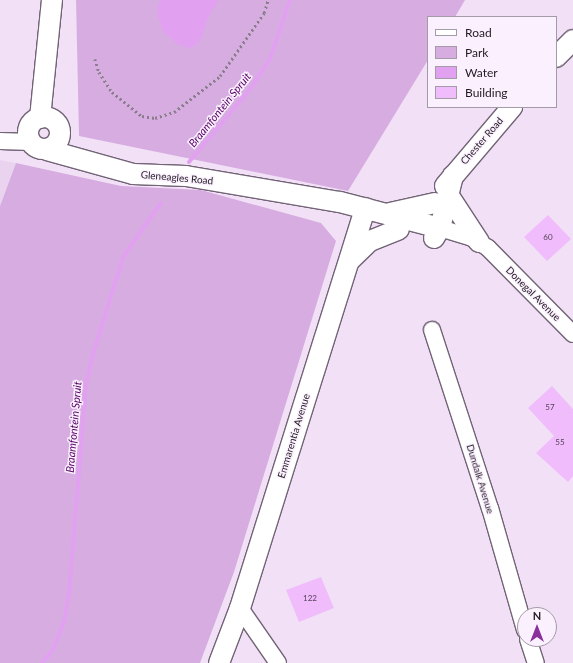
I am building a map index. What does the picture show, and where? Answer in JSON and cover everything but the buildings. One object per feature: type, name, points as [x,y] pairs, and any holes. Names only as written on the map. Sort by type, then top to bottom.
[{"type":"street","points":[[39,146],[29,128],[40,118],[52,0]]},
{"type":"street","points":[[557,56],[573,40]]},
{"type":"street","name":"Chester Road","points":[[432,232],[442,200],[453,176],[511,108]]},
{"type":"street","points":[[40,118],[55,121],[80,159]]},
{"type":"street","points":[[0,141],[39,146],[56,144],[60,130]]},
{"type":"street","name":"Gleneagles Road","points":[[39,146],[133,174],[186,176],[274,191],[363,214],[399,229],[432,232]]},
{"type":"street","points":[[386,214],[442,200],[487,248]]},
{"type":"street","name":"Gleneagles Road","points":[[363,214],[386,214],[432,232]]},
{"type":"street","name":"Emmarentia Avenue","points":[[219,663],[240,608],[363,214]]},
{"type":"street","points":[[347,263],[370,241],[399,229]]},
{"type":"street","points":[[432,232],[487,248]]},
{"type":"street","name":"Donegal Avenue","points":[[487,248],[573,334]]},
{"type":"street","name":"Dundalk Avenue","points":[[432,330],[490,508],[518,607]]},
{"type":"street","points":[[240,608],[278,663]]},
{"type":"street","points":[[531,647],[536,663]]},
{"type":"path","points":[[95,59],[99,72],[112,92],[142,116],[155,118],[174,112],[220,76],[264,13],[268,0]]},
{"type":"shaded area","points":[[0,160],[16,163],[0,206]]},
{"type":"green space","points":[[76,0],[465,0],[456,16],[427,16],[427,62],[348,191],[79,136]]},
{"type":"green space","points":[[16,163],[121,186],[201,190],[321,223],[336,241],[234,572],[200,663],[0,663],[0,206]]},
{"type":"water","points":[[160,0],[219,0],[208,17],[202,37],[196,45],[190,48],[179,45],[163,32],[157,12]]},
{"type":"waterway","name":"Braamfontein Spruit","points":[[189,162],[251,88],[270,59],[290,0]]},
{"type":"waterway","name":"Braamfontein Spruit","points":[[42,663],[53,650],[64,622],[69,593],[86,385],[93,354],[123,257],[161,203]]}]
